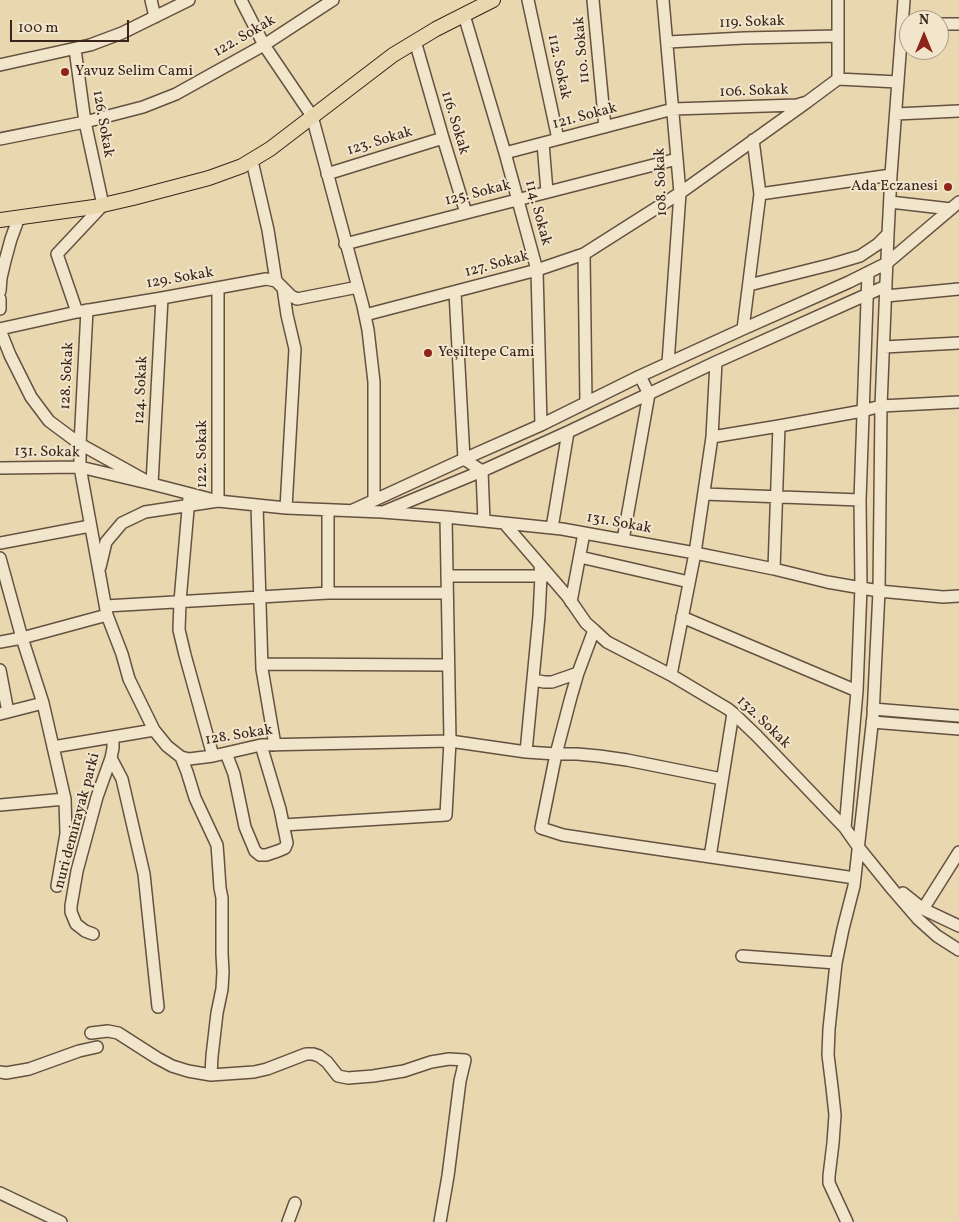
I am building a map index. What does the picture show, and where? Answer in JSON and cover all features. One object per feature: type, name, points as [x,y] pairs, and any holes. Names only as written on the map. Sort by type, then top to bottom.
[{"type":"main road","points":[[0,220],[103,205],[209,178],[242,166],[270,149],[393,55],[436,29],[493,0]]},
{"type":"street","points":[[151,0],[155,17]]},
{"type":"street","points":[[0,65],[90,45],[122,33],[189,0]]},
{"type":"street","points":[[241,0],[264,45],[312,116],[358,287],[368,330],[374,382],[374,500]]},
{"type":"street","name":"122. Sokak","points":[[0,139],[85,122],[143,107],[176,94],[264,45],[333,0]]},
{"type":"street","name":"112. Sokak","points":[[528,0],[558,139]]},
{"type":"street","name":"110. Sokak","points":[[593,0],[605,127]]},
{"type":"street","name":"108. Sokak","points":[[663,0],[680,193],[668,363]]},
{"type":"street","points":[[838,0],[838,79],[898,82]]},
{"type":"street","name":"114. Sokak","points":[[464,15],[537,270],[542,425]]},
{"type":"street","name":"119. Sokak","points":[[668,42],[838,36]]},
{"type":"street","name":"116. Sokak","points":[[415,41],[466,213]]},
{"type":"street","name":"126. Sokak","points":[[75,49],[85,122],[103,205]]},
{"type":"street","points":[[847,1222],[830,1183],[829,1176],[835,1116],[828,1055],[829,1029],[836,963],[854,886],[873,709],[879,591],[879,522],[888,234],[901,60]]},
{"type":"street","name":"106. Sokak","points":[[673,110],[797,105],[807,102],[838,79]]},
{"type":"street","name":"127. Sokak","points":[[365,316],[537,270],[584,254],[680,193],[807,102]]},
{"type":"street","name":"121. Sokak","points":[[505,153],[673,110]]},
{"type":"street","points":[[896,114],[959,111]]},
{"type":"street","name":"123. Sokak","points":[[327,174],[443,138]]},
{"type":"street","points":[[744,329],[760,194],[753,140]]},
{"type":"street","points":[[543,143],[547,192]]},
{"type":"street","name":"125. Sokak","points":[[345,244],[677,159]]},
{"type":"street","points":[[252,161],[295,350],[286,508]]},
{"type":"street","points":[[760,194],[891,175]]},
{"type":"street","points":[[890,202],[955,205]]},
{"type":"street","points":[[82,311],[57,254],[103,205]]},
{"type":"street","points":[[349,511],[542,425],[640,376],[868,273],[887,263],[955,205]]},
{"type":"street","points":[[0,290],[4,262],[19,217]]},
{"type":"street","points":[[748,285],[860,256],[878,244],[888,234]]},
{"type":"street","points":[[584,254],[586,403]]},
{"type":"street","points":[[845,828],[857,691],[861,587],[862,411],[868,273]]},
{"type":"street","name":"129. Sokak","points":[[0,329],[82,311],[266,279],[280,284],[297,300],[358,287]]},
{"type":"street","name":"122. Sokak","points":[[218,288],[218,501]]},
{"type":"street","points":[[382,512],[482,471],[867,294],[886,291],[959,289]]},
{"type":"street","points":[[455,292],[464,459]]},
{"type":"street","name":"124. Sokak","points":[[152,484],[162,298]]},
{"type":"street","points":[[0,299],[0,309]]},
{"type":"street","name":"128. Sokak","points":[[82,311],[80,467],[90,526]]},
{"type":"street","points":[[0,329],[10,355],[31,397],[49,421],[80,444],[152,484]]},
{"type":"street","points":[[884,347],[959,343]]},
{"type":"street","points":[[671,675],[690,582],[704,494],[712,437],[716,362]]},
{"type":"street","points":[[622,540],[649,394],[640,376]]},
{"type":"street","points":[[712,437],[882,406],[959,402]]},
{"type":"street","points":[[774,569],[779,426]]},
{"type":"street","points":[[552,528],[568,432]]},
{"type":"street","points":[[464,459],[482,471]]},
{"type":"street","name":"131. Sokak","points":[[0,468],[80,467],[152,484],[189,500],[286,508],[382,512],[552,528],[695,553],[828,582],[879,591],[959,596]]},
{"type":"street","points":[[482,471],[484,521]]},
{"type":"street","points":[[704,494],[860,500]]},
{"type":"street","points":[[99,573],[106,542],[122,523],[145,512],[189,500],[179,630],[213,756]]},
{"type":"street","points":[[257,505],[262,664],[275,745]]},
{"type":"street","points":[[328,510],[328,593]]},
{"type":"street","points":[[283,825],[446,815],[450,741],[446,517]]},
{"type":"street","name":"132. Sokak","points":[[504,523],[571,602],[586,623],[607,642],[671,675],[733,713],[845,828],[872,865],[918,919],[937,936],[959,950]]},
{"type":"street","points":[[0,543],[90,526],[106,610],[130,679],[154,730],[167,746],[181,757],[195,798],[217,845],[222,898],[223,972],[212,1056],[212,1075]]},
{"type":"street","points":[[571,602],[584,533]]},
{"type":"street","points":[[580,557],[690,582]]},
{"type":"street","points":[[0,558],[22,638],[43,703],[65,800],[66,834],[57,886]]},
{"type":"street","points":[[447,576],[544,572],[526,752]]},
{"type":"street","points":[[0,642],[22,638],[106,610],[180,601],[328,593],[447,593]]},
{"type":"street","points":[[682,617],[857,691]]},
{"type":"street","points":[[594,630],[578,673],[556,754],[540,828],[563,835],[855,878]]},
{"type":"street","points":[[262,664],[448,665]]},
{"type":"street","points":[[0,670],[4,713],[43,703]]},
{"type":"street","points":[[534,680],[552,682],[578,673]]},
{"type":"street","points":[[873,709],[959,716]]},
{"type":"street","points":[[710,857],[733,713]]},
{"type":"street","points":[[872,722],[959,729]]},
{"type":"street","points":[[53,747],[154,730]]},
{"type":"street","name":"nuri demirayak parki","points":[[93,934],[76,924],[71,906],[77,871],[97,797],[111,758],[113,737]]},
{"type":"street","name":"128. Sokak","points":[[181,757],[189,759],[213,756],[262,745],[450,741],[526,752],[577,754],[627,760],[722,779]]},
{"type":"street","points":[[226,753],[234,774],[245,827],[255,851],[260,855],[266,855],[284,848],[287,843],[262,745]]},
{"type":"street","points":[[111,758],[122,779],[144,874],[158,1007]]},
{"type":"street","points":[[0,805],[65,800]]},
{"type":"street","points":[[923,909],[959,852]]},
{"type":"street","points":[[872,865],[923,909],[959,926]]},
{"type":"street","points":[[742,956],[836,963]]},
{"type":"street","points":[[90,1033],[108,1031],[118,1034],[172,1066],[212,1075],[267,1070],[306,1054],[319,1056],[327,1062],[338,1076],[348,1078],[404,1071],[431,1062],[449,1059],[465,1060],[460,1080],[448,1176],[440,1222]]},
{"type":"street","points":[[0,1072],[28,1070],[97,1047]]},
{"type":"street","points":[[0,1193],[61,1222]]},
{"type":"street","points":[[288,1222],[295,1203]]},
{"type":"place","name":"Yavuz Selim Cami","points":[[65,72]]},
{"type":"place","name":"Ada Eczanesi","points":[[948,187]]},
{"type":"place","name":"Yeşiltepe Cami","points":[[428,353]]}]
